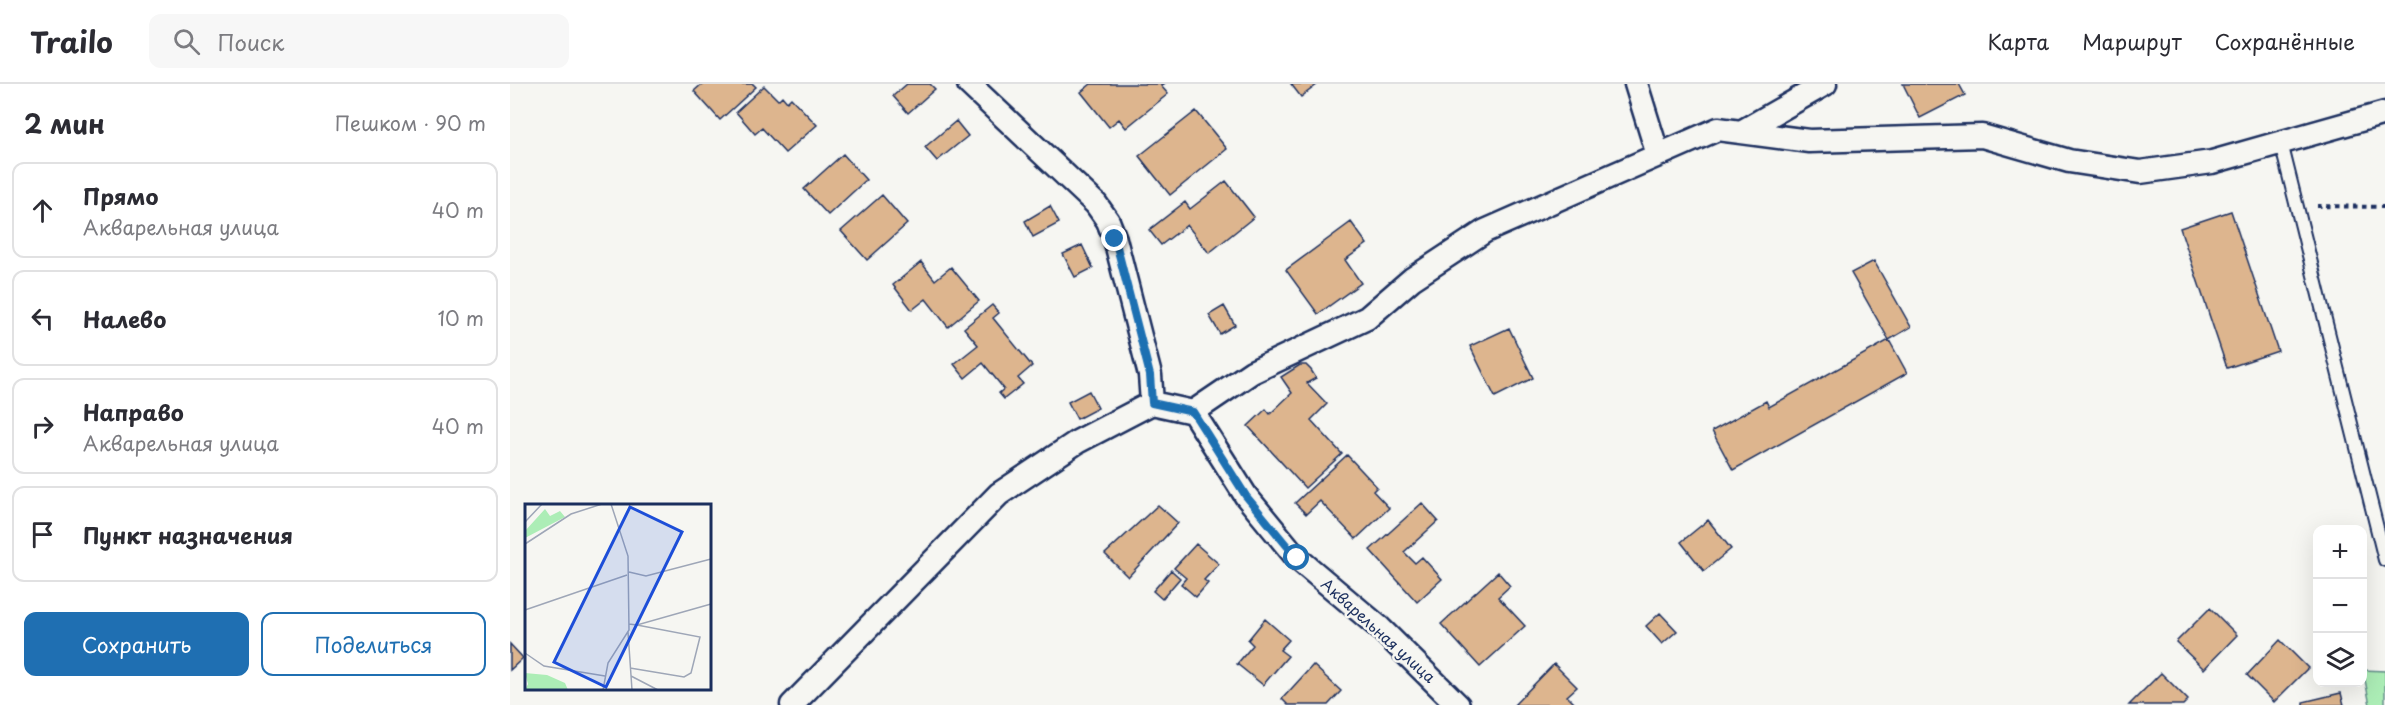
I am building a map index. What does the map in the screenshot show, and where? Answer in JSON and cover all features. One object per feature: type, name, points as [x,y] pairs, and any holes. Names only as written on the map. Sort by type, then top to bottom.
[{"type":"street","points":[[969,84],[1096,204],[1108,221],[1115,239],[1150,375],[1152,403]]},
{"type":"street","points":[[1636,84],[1658,155]]},
{"type":"street","points":[[1741,132],[1825,84]]},
{"type":"street","points":[[792,705],[999,494],[1077,442],[1152,403],[1193,412],[1252,372],[1367,318],[1412,279],[1485,231],[1718,129],[1809,141],[1982,136],[2069,160],[2140,172],[2212,162],[2385,113]]},
{"type":"street","name":"Акварельная улица","points":[[1193,412],[1246,496],[1297,558],[1380,628],[1458,705]]},
{"type":"lane","points":[[2281,143],[2385,560]]},
{"type":"path","points":[[2297,206],[2385,207]]},
{"type":"green space","points":[[2367,670],[2385,671],[2385,705],[2370,705],[2366,687]]},
{"type":"building","points":[[702,84],[753,84],[756,87],[720,120],[694,91]]},
{"type":"building","points":[[907,84],[930,84],[935,89],[908,113],[893,96]]},
{"type":"building","points":[[1091,84],[1164,84],[1161,86],[1168,94],[1126,128],[1119,119],[1109,127],[1081,92]]},
{"type":"building","points":[[1291,84],[1318,84],[1301,97]]},
{"type":"building","points":[[1903,84],[1959,84],[1965,95],[1920,118]]},
{"type":"building","points":[[764,86],[778,100],[782,96],[787,102],[791,98],[817,125],[785,153],[762,128],[755,134],[736,112]]},
{"type":"building","points":[[1196,111],[1227,149],[1170,195],[1139,156]]},
{"type":"building","points":[[956,121],[968,136],[937,161],[925,147]]},
{"type":"building","points":[[843,154],[866,180],[828,215],[804,189]]},
{"type":"building","points":[[1226,181],[1254,217],[1209,253],[1187,225],[1161,245],[1149,230],[1185,202],[1190,209]]},
{"type":"building","points":[[882,195],[907,224],[867,260],[841,231]]},
{"type":"building","points":[[1050,206],[1059,223],[1033,237],[1025,221]]},
{"type":"building","points":[[2231,211],[2278,351],[2227,368],[2180,228]]},
{"type":"building","points":[[1351,222],[1367,244],[1345,260],[1361,283],[1318,314],[1286,270]]},
{"type":"building","points":[[1082,245],[1093,268],[1075,277],[1063,254]]},
{"type":"building","points":[[1874,261],[1911,327],[1889,340],[1851,273]]},
{"type":"building","points":[[921,262],[935,280],[951,267],[979,301],[948,327],[926,299],[912,310],[893,285]]},
{"type":"building","points":[[992,305],[999,313],[993,318],[1032,366],[1018,378],[1023,384],[1004,399],[999,393],[1004,389],[983,363],[965,378],[954,364],[978,345],[964,328]]},
{"type":"building","points":[[1224,306],[1235,325],[1220,334],[1209,315]]},
{"type":"building","points":[[1509,328],[1533,378],[1495,397],[1470,346]]},
{"type":"building","points":[[1889,340],[1907,373],[1733,470],[1712,431],[1766,401],[1769,407]]},
{"type":"building","points":[[1300,365],[1306,365],[1311,370],[1316,378],[1307,383],[1327,404],[1311,420],[1342,454],[1305,488],[1248,426],[1266,409],[1270,414],[1292,393],[1281,377]]},
{"type":"building","points":[[1089,391],[1098,408],[1077,419],[1068,402]]},
{"type":"building","points":[[1347,455],[1377,487],[1373,491],[1389,508],[1356,539],[1320,501],[1306,514],[1295,503]]},
{"type":"building","points":[[1422,503],[1438,521],[1404,552],[1415,563],[1422,557],[1442,579],[1417,602],[1370,550]]},
{"type":"building","points":[[1158,505],[1178,523],[1128,577],[1105,554]]},
{"type":"building","points":[[1708,520],[1731,549],[1704,571],[1681,542]]},
{"type":"building","points":[[1196,544],[1219,564],[1204,580],[1208,583],[1196,597],[1181,584],[1186,578],[1174,568]]},
{"type":"building","points":[[1171,570],[1180,578],[1162,599],[1153,591]]},
{"type":"building","points":[[1498,572],[1510,586],[1498,597],[1525,626],[1480,667],[1441,624]]},
{"type":"building","points":[[2210,608],[2237,635],[2204,669],[2176,642]]},
{"type":"building","points":[[1660,613],[1677,631],[1662,644],[1646,626]]},
{"type":"building","points":[[1265,619],[1289,640],[1280,650],[1288,656],[1263,685],[1237,664],[1253,645],[1248,640]]},
{"type":"building","points":[[2280,640],[2308,668],[2274,702],[2247,675]]},
{"type":"building","points":[[510,644],[523,658],[510,670]]},
{"type":"building","points":[[1554,664],[1577,687],[1567,696],[1576,705],[1514,705]]},
{"type":"building","points":[[1313,665],[1341,691],[1328,705],[1288,705],[1282,699]]},
{"type":"building","points":[[2161,673],[2188,700],[2183,705],[2129,705]]},
{"type":"building","points":[[2341,693],[2344,705],[2303,705],[2303,702]]},
{"type":"route","points":[[1115,239],[1150,375],[1152,403],[1193,412],[1246,496],[1297,558]]}]
